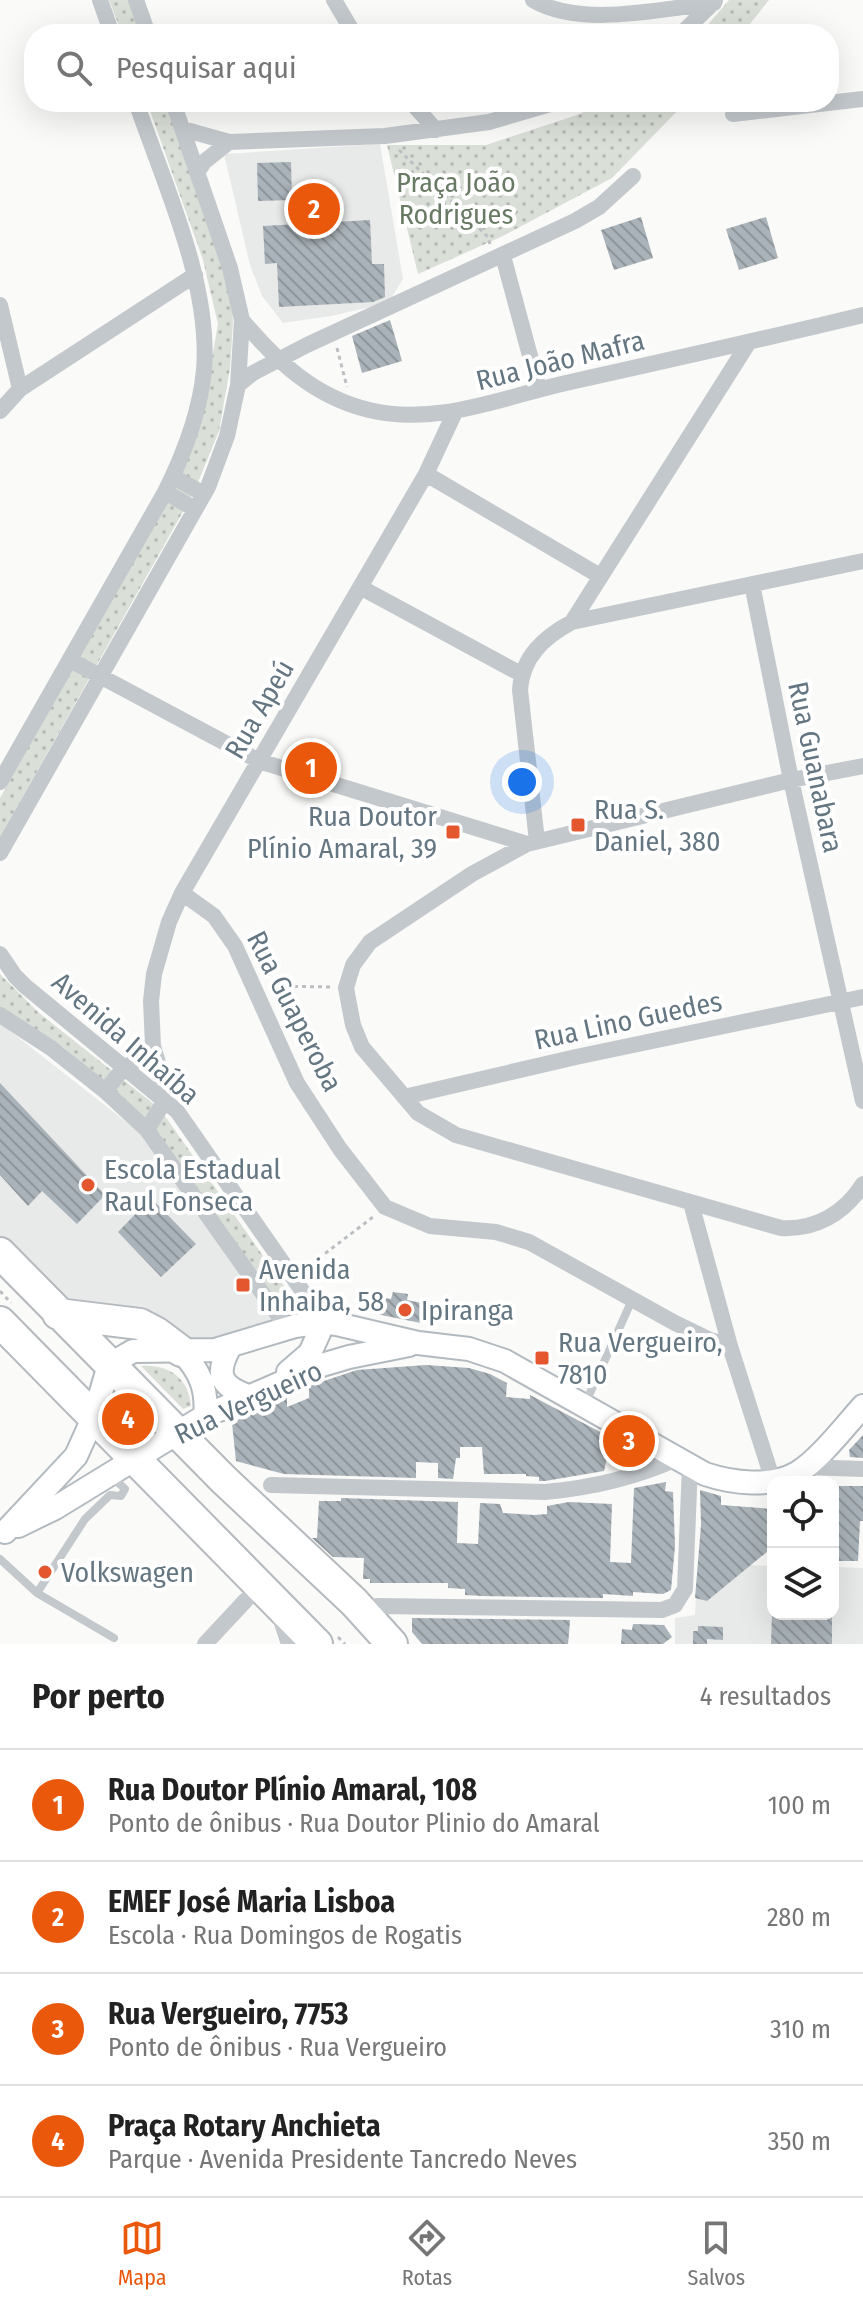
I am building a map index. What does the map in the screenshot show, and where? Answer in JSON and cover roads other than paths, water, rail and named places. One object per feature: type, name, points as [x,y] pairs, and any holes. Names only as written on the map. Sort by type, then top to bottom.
[{"type":"highway","points":[[0,1253],[177,1433],[354,1602],[392,1644]]},
{"type":"highway","points":[[58,1314],[140,1324],[181,1351]]},
{"type":"highway","points":[[0,1322],[94,1416],[123,1467],[260,1601],[317,1644]]},
{"type":"main road","name":"Rua Vergueiro","points":[[2,1533],[76,1456],[94,1416],[109,1365],[133,1351],[230,1347],[287,1328],[324,1322],[418,1343],[485,1353],[505,1361],[711,1476],[767,1481]]},
{"type":"main road","points":[[230,1347],[221,1367],[229,1388],[257,1392],[310,1353],[324,1322]]},
{"type":"main road","name":"Rua Vergueiro","points":[[2,1533],[55,1508],[205,1416],[257,1392],[349,1357],[418,1343]]},
{"type":"main road","points":[[181,1351],[195,1366],[202,1381],[205,1416]]},
{"type":"main road","name":"Rua Vergueiro","points":[[789,1476],[815,1472],[863,1406]]},
{"type":"street","points":[[100,0],[108,24]]},
{"type":"street","points":[[136,0],[144,24]]},
{"type":"street","points":[[334,0],[348,24]]},
{"type":"street","points":[[533,0],[550,10],[574,15],[610,15],[715,1]]},
{"type":"street","points":[[692,24],[715,1]]},
{"type":"street","points":[[651,9],[674,24]]},
{"type":"street","points":[[839,102],[863,99]]},
{"type":"street","points":[[0,782],[169,485],[182,458],[195,416],[204,371],[195,275],[139,112]]},
{"type":"street","points":[[0,853],[204,494],[227,436],[238,385],[242,320],[230,268],[177,112]]},
{"type":"street","points":[[420,112],[436,130]]},
{"type":"street","points":[[183,129],[229,142],[385,136],[489,122],[523,112]]},
{"type":"street","points":[[733,114],[750,112]]},
{"type":"street","points":[[198,171],[204,162],[229,142]]},
{"type":"street","points":[[238,385],[253,373],[333,333],[498,258],[599,207],[633,176]]},
{"type":"street","points":[[498,258],[539,389]]},
{"type":"street","points":[[0,411],[20,389],[195,275]]},
{"type":"street","points":[[0,305],[20,389]]},
{"type":"street","name":"Rua João Mafra","points":[[242,320],[279,360],[302,380],[330,397],[403,416],[424,416],[455,412],[539,389],[863,315]]},
{"type":"street","points":[[572,622],[749,342]]},
{"type":"street","name":"Rua Apeú","points":[[165,1100],[153,1046],[151,1001],[154,974],[169,922],[182,893],[426,474],[455,412]]},
{"type":"street","points":[[426,474],[600,576]]},
{"type":"street","points":[[169,485],[204,494]]},
{"type":"street","points":[[169,485],[195,509]]},
{"type":"street","points":[[532,842],[520,690],[521,674],[533,652],[544,641],[572,622],[863,561]]},
{"type":"street","name":"Rua Guanabara","points":[[752,584],[791,780],[863,1101]]},
{"type":"street","points":[[360,587],[521,674]]},
{"type":"street","points":[[70,660],[259,761],[532,842]]},
{"type":"street","points":[[863,766],[791,780],[532,842],[472,874],[370,942],[353,965],[346,988],[353,1025],[362,1047],[418,1113],[456,1135],[767,1225],[798,1229],[828,1219],[863,1184]]},
{"type":"street","name":"Rua Guaperoba","points":[[182,893],[200,904],[220,924],[235,946],[297,1083],[340,1149],[385,1207],[430,1226],[496,1232],[529,1242],[698,1334],[730,1346]]},
{"type":"street","name":"Avenida Inhaíba","points":[[0,954],[25,986],[123,1069],[165,1100],[190,1129],[324,1322]]},
{"type":"street","name":"Rua Lino Guedes","points":[[404,1097],[576,1057],[863,997]]},
{"type":"street","name":"Avenida Inhaíba","points":[[0,1015],[51,1048],[147,1130],[287,1328]]},
{"type":"street","points":[[105,1091],[123,1069],[153,1046]]},
{"type":"street","points":[[147,1130],[165,1100]]},
{"type":"street","points":[[691,1203],[730,1346],[771,1476]]},
{"type":"street","points":[[271,1485],[545,1492],[573,1490],[684,1462],[685,1589],[675,1605],[662,1610],[377,1606]]},
{"type":"street","points":[[815,1472],[863,1469]]},
{"type":"street","points":[[212,1641],[260,1601],[289,1644]]},
{"type":"lane","points":[[585,1405],[632,1299]]},
{"type":"lane","points":[[37,1593],[85,1519],[110,1495],[121,1496],[124,1493],[123,1467]]},
{"type":"lane","points":[[0,1559],[37,1593],[114,1638]]},
{"type":"place","name":"EMEF José Maria Lisboa","points":[[314,209]]},
{"type":"place","name":"Rua Doutor Plínio Amaral, 108","points":[[311,768]]},
{"type":"place","name":"Rua S. Daniel, 380","points":[[578,825]]},
{"type":"place","name":"Rua Doutor Plínio Amaral, 39","points":[[453,832]]},
{"type":"place","name":"Escola Estadual Raul Fonseca","points":[[88,1185]]},
{"type":"place","name":"Avenida Inhaiba, 58","points":[[243,1285]]},
{"type":"place","name":"Ipiranga","points":[[405,1310]]},
{"type":"place","name":"Rua Vergueiro, 7810","points":[[542,1358]]},
{"type":"place","name":"Praça Rotary Anchieta","points":[[128,1419]]},
{"type":"place","name":"Rua Vergueiro, 7753","points":[[629,1441]]},
{"type":"place","name":"Volkswagen","points":[[45,1572]]},
{"type":"park label","name":"Praça João Rodrigues","points":[[456,198]]}]
